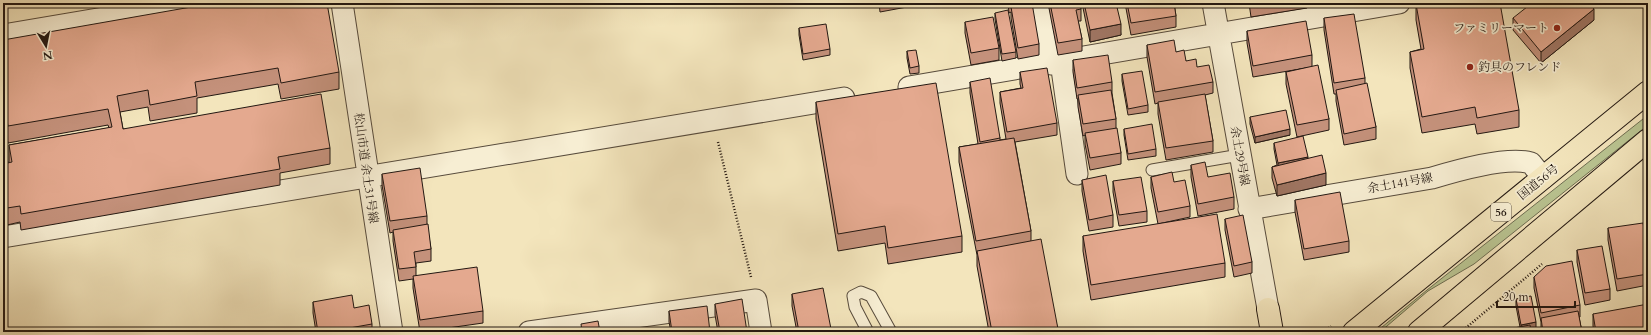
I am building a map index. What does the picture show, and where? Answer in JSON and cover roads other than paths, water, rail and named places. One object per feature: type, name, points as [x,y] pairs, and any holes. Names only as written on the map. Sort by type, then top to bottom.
[{"type":"highway","name":"国道56号","points":[[1354,332],[1648,92]]},
{"type":"highway","points":[[1419,332],[1438,324],[1648,140]]},
{"type":"highway","points":[[1268,309],[1272,332]]},
{"type":"street","points":[[3,35],[193,3]]},
{"type":"street","name":"松山市道 余土31号線","points":[[342,3],[367,176],[392,332]]},
{"type":"street","points":[[1040,3],[1056,63],[1077,174]]},
{"type":"street","name":"余土29号線","points":[[1213,3],[1268,309]]},
{"type":"street","points":[[894,90],[1399,3]]},
{"type":"street","points":[[3,237],[862,95]]},
{"type":"street","name":"余土141号線","points":[[1249,209],[1432,178],[1455,171],[1513,161],[1531,163],[1543,178]]},
{"type":"street","points":[[529,332],[756,300],[761,332]]},
{"type":"lane","points":[[1152,170],[1240,155]]},
{"type":"lane","points":[[868,332],[855,307],[853,296],[861,292],[871,296],[890,332]]},
{"type":"place","name":"ファミリーマート","points":[[1557,28]]},
{"type":"place","name":"釣具のフレンド","points":[[1470,67]]}]
